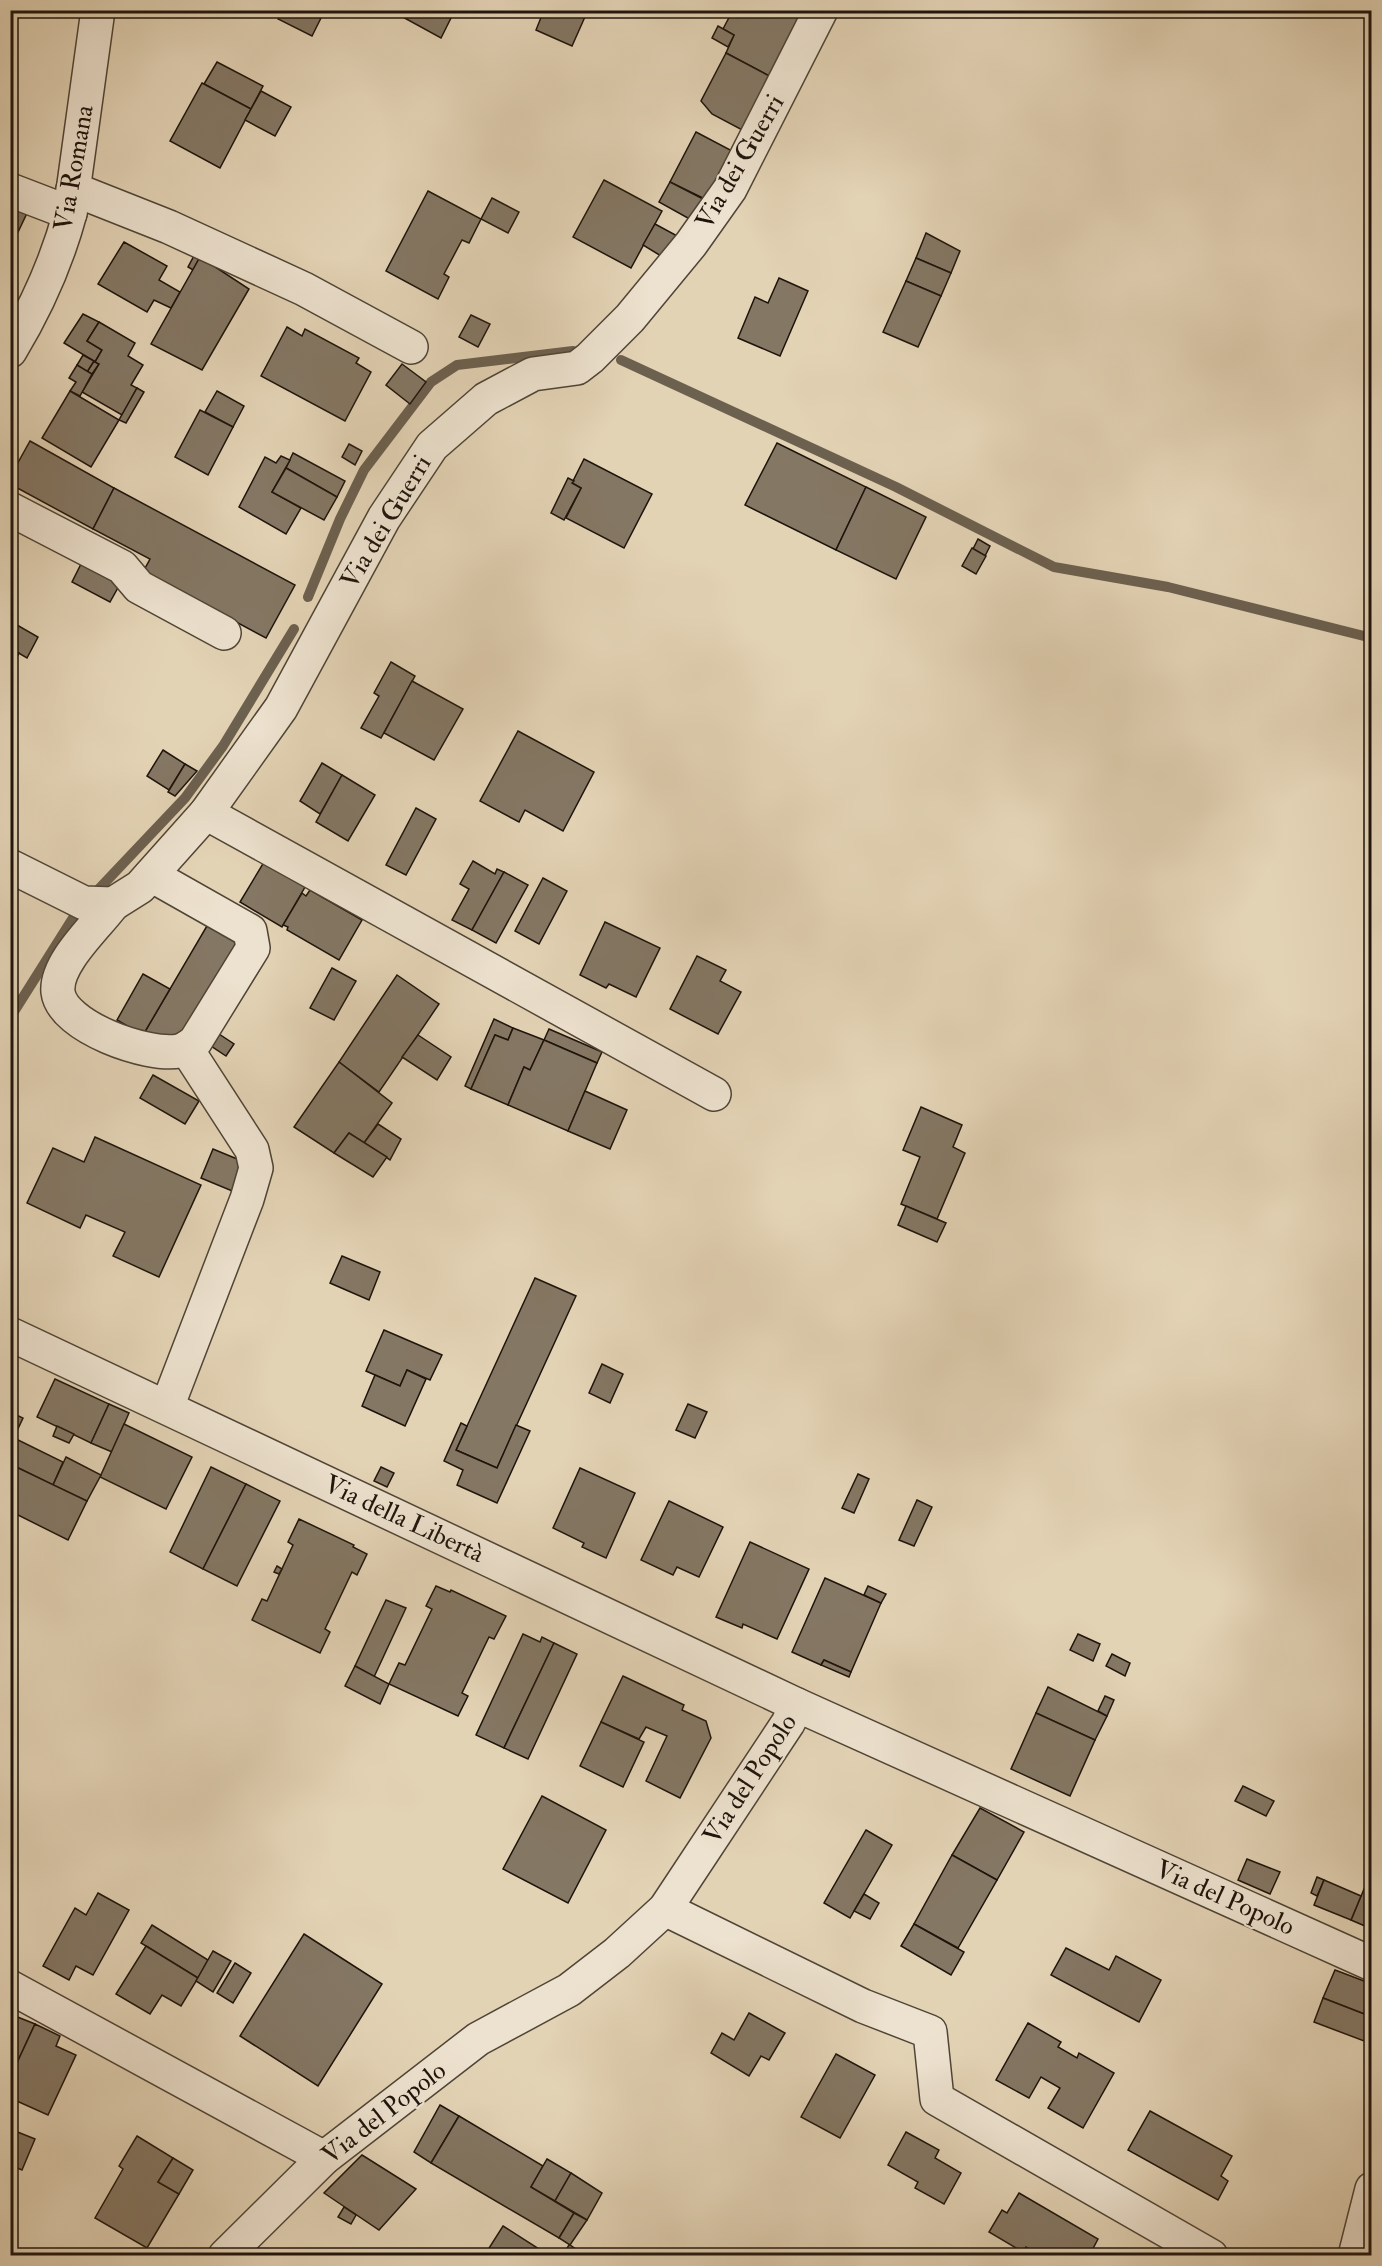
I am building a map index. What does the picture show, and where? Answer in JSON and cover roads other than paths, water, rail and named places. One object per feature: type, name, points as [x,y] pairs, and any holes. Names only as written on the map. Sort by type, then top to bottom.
[{"type":"street","name":"Via Romana","points":[[10,351],[30,317],[64,234],[71,201],[98,10]]},
{"type":"street","name":"Via dei Guerri","points":[[113,904],[140,887],[206,813],[281,708],[384,518],[432,446],[486,399],[495,394],[533,374],[577,368],[630,318],[691,244],[730,189],[821,10]]},
{"type":"street","points":[[10,190],[71,201],[169,227],[295,285],[411,347]]},
{"type":"street","points":[[10,509],[122,567],[140,587],[224,633]]},
{"type":"street","points":[[206,813],[714,1094]]},
{"type":"street","points":[[10,866],[84,903],[113,904]]},
{"type":"street","points":[[113,904],[72,954],[60,976],[58,992],[63,1006],[77,1019],[121,1043],[157,1051],[180,1051],[195,1042],[253,948],[250,931],[151,875]]},
{"type":"street","points":[[167,1407],[248,1199],[256,1168],[252,1150],[186,1048]]},
{"type":"street","name":"Via della Libertà","points":[[10,1334],[797,1705]]},
{"type":"street","name":"Via del Popolo","points":[[225,2256],[324,2158],[478,2039],[569,1990],[617,1953],[665,1909],[788,1723],[797,1705],[1371,1964]]},
{"type":"street","points":[[665,1909],[863,2006],[930,2032],[937,2099],[1211,2256]]},
{"type":"street","points":[[10,1987],[324,2158]]},
{"type":"street","points":[[1355,2256],[1371,2189]]},
{"type":"waterway","points":[[308,597],[340,519],[364,470],[431,382],[457,365],[573,351]]},
{"type":"waterway","points":[[621,360],[896,487],[1054,567],[1168,587],[1372,638]]},
{"type":"waterway","points":[[96,892],[185,798],[223,746],[294,629]]},
{"type":"waterway","points":[[10,1018],[73,918]]}]
